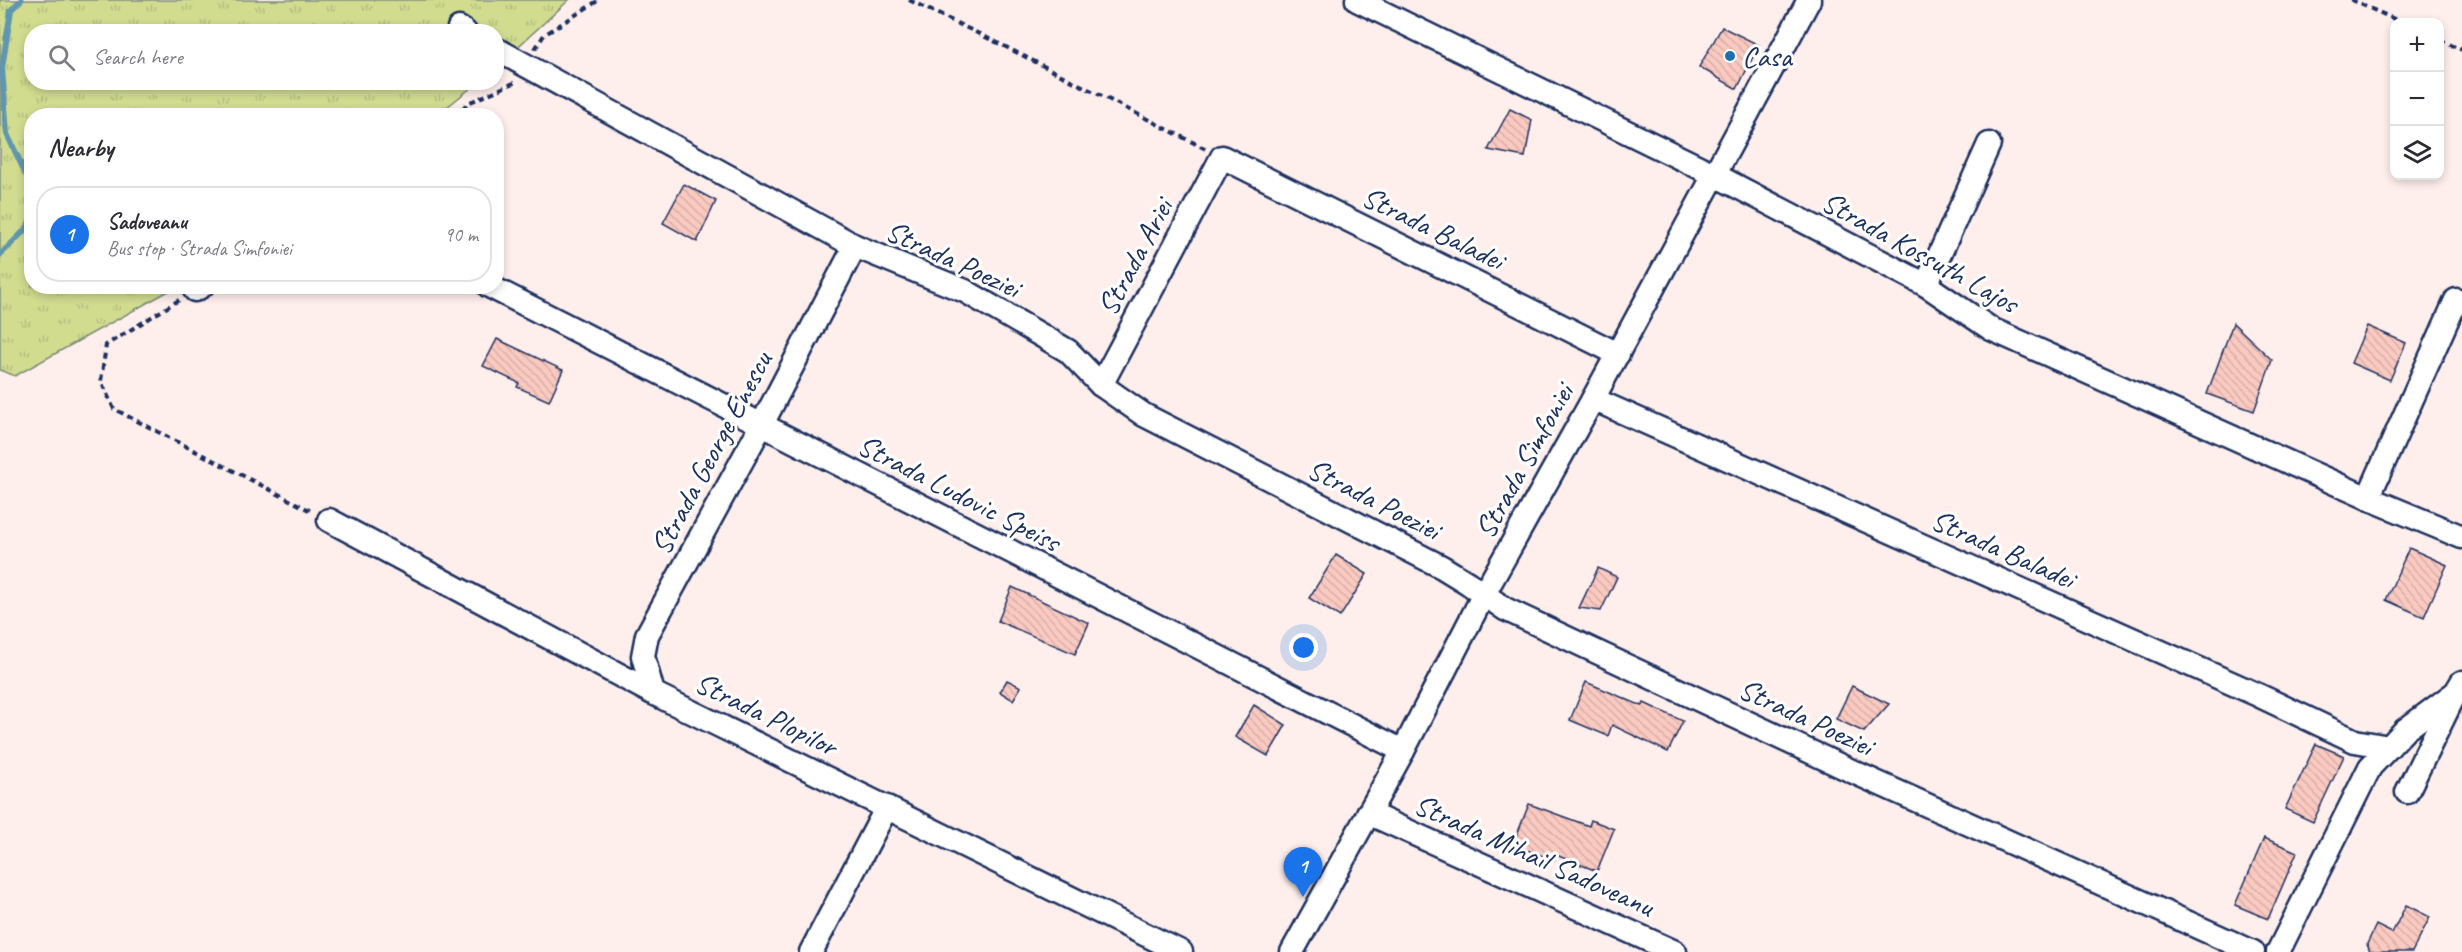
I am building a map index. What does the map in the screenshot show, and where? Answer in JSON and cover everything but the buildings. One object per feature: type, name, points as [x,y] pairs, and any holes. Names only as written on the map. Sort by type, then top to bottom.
[{"type":"street","name":"Strada Kossuth Lajos","points":[[1357,0],[1715,175],[1926,285],[1991,329],[2368,498],[2462,537]]},
{"type":"street","name":"Strada Simfoniei","points":[[1292,952],[1403,751],[1484,594],[1618,354],[1809,0]]},
{"type":"street","name":"Strada Poeziei","points":[[504,53],[855,246],[965,291],[1068,351],[1101,385],[1144,415],[1442,567],[1505,609],[1837,764],[2253,952]]},
{"type":"street","points":[[1926,285],[1989,144]]},
{"type":"street","name":"Strada Baladei","points":[[1222,157],[1618,354]]},
{"type":"street","name":"Strada Ariei","points":[[1101,385],[1222,157]]},
{"type":"street","name":"Strada George Enescu","points":[[653,693],[642,656],[647,635],[761,426],[855,246]]},
{"type":"street","name":"Strada Ludovic Speiss","points":[[504,294],[1403,751]]},
{"type":"street","points":[[2368,498],[2456,300]]},
{"type":"street","name":"Strada Baladei","points":[[1593,399],[2247,690],[2355,741],[2389,747]]},
{"type":"street","name":"Strada Plopilor","points":[[329,520],[653,693],[1181,952]]},
{"type":"street","points":[[2278,952],[2370,767],[2405,730],[2459,687]]},
{"type":"street","points":[[2407,792],[2459,687]]},
{"type":"street","points":[[811,952],[887,807]]},
{"type":"street","name":"Strada Mihail Sadoveanu","points":[[1368,813],[1675,952]]},
{"type":"path","points":[[504,83],[532,68],[544,35],[599,0]]},
{"type":"path","points":[[909,0],[1222,157]]},
{"type":"path","points":[[2351,0],[2392,18]]},
{"type":"path","points":[[2444,42],[2462,50]]},
{"type":"path","points":[[463,108],[492,90]]},
{"type":"path","points":[[188,294],[106,345],[101,381],[114,409],[329,520]]},
{"type":"green space","points":[[0,0],[569,0],[504,60],[504,24],[24,24],[24,90],[468,90],[446,108],[24,108],[24,294],[163,294],[15,376],[0,370]]},
{"type":"waterway","points":[[21,0],[11,10],[2,68],[7,134],[24,170]]},
{"type":"waterway","points":[[0,255],[24,231]]},
{"type":"place","name":"Casa","points":[[1730,56]]},
{"type":"place","name":"Sadoveanu","points":[[1303,897]]}]
